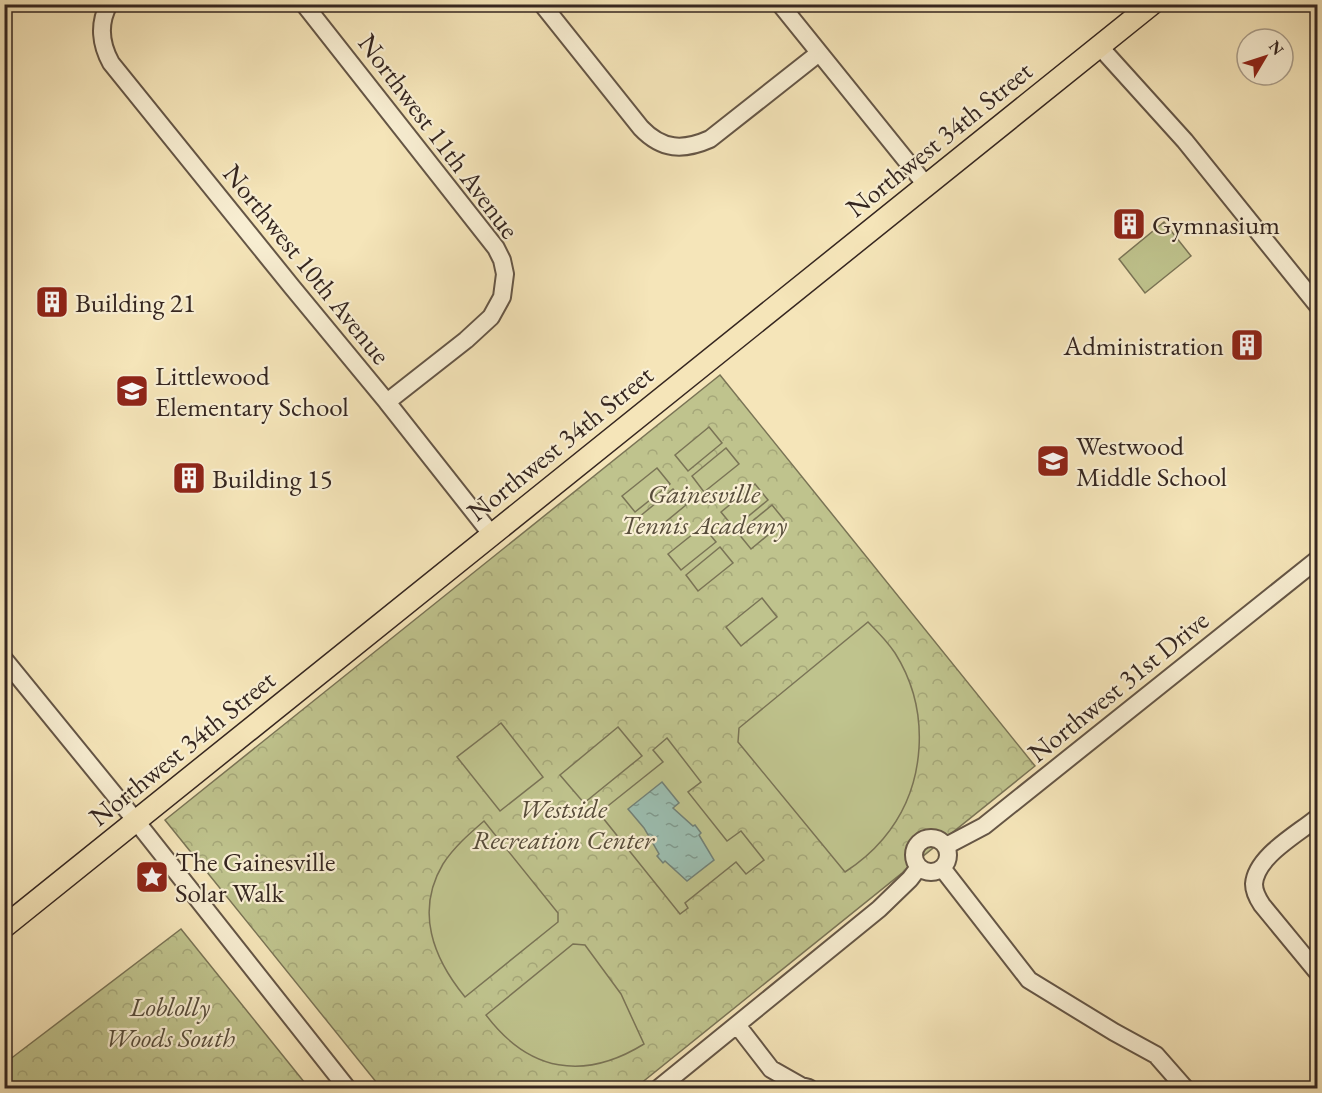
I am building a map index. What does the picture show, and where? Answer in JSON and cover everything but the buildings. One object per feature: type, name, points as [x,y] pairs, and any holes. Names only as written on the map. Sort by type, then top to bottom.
[{"type":"main road","name":"Northwest 34th Street","points":[[4,927],[1152,4]]},
{"type":"street","name":"Northwest 11th Avenue","points":[[304,4],[496,248],[505,274],[502,297],[491,317],[466,340],[387,402]]},
{"type":"street","points":[[542,4],[648,136],[660,143],[675,147],[695,146],[710,139],[819,53]]},
{"type":"street","points":[[780,4],[926,185]]},
{"type":"street","name":"Northwest 10th Avenue","points":[[106,11],[102,36],[106,54],[111,63],[387,402],[492,535]]},
{"type":"street","points":[[1100,47],[1185,141],[1317,306]]},
{"type":"street","name":"Northwest 31st Drive","points":[[946,846],[984,826],[1317,559]]},
{"type":"street","points":[[4,659],[136,821],[347,1089]]},
{"type":"street","points":[[1317,817],[1264,860],[1254,884],[1256,895],[1262,905],[1317,973]]},
{"type":"street","points":[[933,838],[946,846],[948,857],[942,868],[936,872],[930,872],[919,867],[914,858],[914,851],[923,840],[933,838]]},
{"type":"street","points":[[660,1089],[879,909],[919,867]]},
{"type":"street","points":[[942,868],[1029,980],[1156,1055],[1185,1089]]},
{"type":"street","points":[[736,1025],[771,1069],[808,1089]]},
{"type":"green space","points":[[1164,222],[1191,256],[1145,293],[1119,259]]},
{"type":"green space","name":"Westside Recreation Center","points":[[720,375],[1035,766],[635,1088],[381,1088],[165,820]]},
{"type":"green space","points":[[709,427],[722,443],[688,471],[675,455]]},
{"type":"green space","points":[[726,448],[739,464],[704,492],[692,476]]},
{"type":"green space","points":[[657,468],[670,484],[635,512],[622,496]]},
{"type":"green space","points":[[755,484],[768,500],[734,528],[721,512]]},
{"type":"green space","points":[[673,489],[686,505],[652,533],[639,517]]},
{"type":"green space","points":[[772,505],[785,521],[751,549],[738,533]]},
{"type":"green space","points":[[703,526],[716,542],[681,570],[668,554]]},
{"type":"green space","points":[[720,547],[733,563],[698,591],[686,575]]},
{"type":"green space","points":[[762,598],[777,617],[741,646],[726,627]]},
{"type":"green space","points":[[868,622],[895,653],[907,675],[919,723],[919,748],[916,772],[898,818],[883,839],[845,872],[738,742],[739,728]]},
{"type":"green space","points":[[501,723],[543,777],[500,811],[457,757]]},
{"type":"green space","points":[[618,727],[642,756],[584,803],[560,775]]},
{"type":"green space","points":[[667,738],[701,782],[688,792],[727,841],[741,831],[764,860],[746,874],[736,862],[685,903],[688,908],[680,914],[599,813],[663,762],[653,750]]},
{"type":"green space","points":[[484,821],[558,913],[558,922],[465,997],[444,966],[437,950],[429,916],[430,899],[443,864],[457,846]]},
{"type":"green space","name":"Loblolly Woods South","points":[[181,929],[309,1088],[5,1088],[5,1063]]},
{"type":"green space","points":[[573,944],[585,945],[621,994],[644,1044],[622,1056],[600,1063],[579,1066],[559,1065],[539,1059],[520,1049],[486,1015]]},
{"type":"water","points":[[662,782],[679,803],[673,808],[693,826],[695,825],[714,860],[687,881],[657,856],[659,854],[644,828],[628,809]]},
{"type":"place","name":"Gymnasium","points":[[1129,224]]},
{"type":"place","name":"Building 21","points":[[52,302]]},
{"type":"place","name":"Administration","points":[[1247,345]]},
{"type":"place","name":"Littlewood Elementary School","points":[[132,391]]},
{"type":"place","name":"Westwood Middle School","points":[[1053,461]]},
{"type":"place","name":"Building 15","points":[[189,478]]},
{"type":"place","name":"The Gainesville Solar Walk","points":[[152,877]]},
{"type":"park label","name":"Gainesville Tennis Academy","points":[[704,508]]}]
